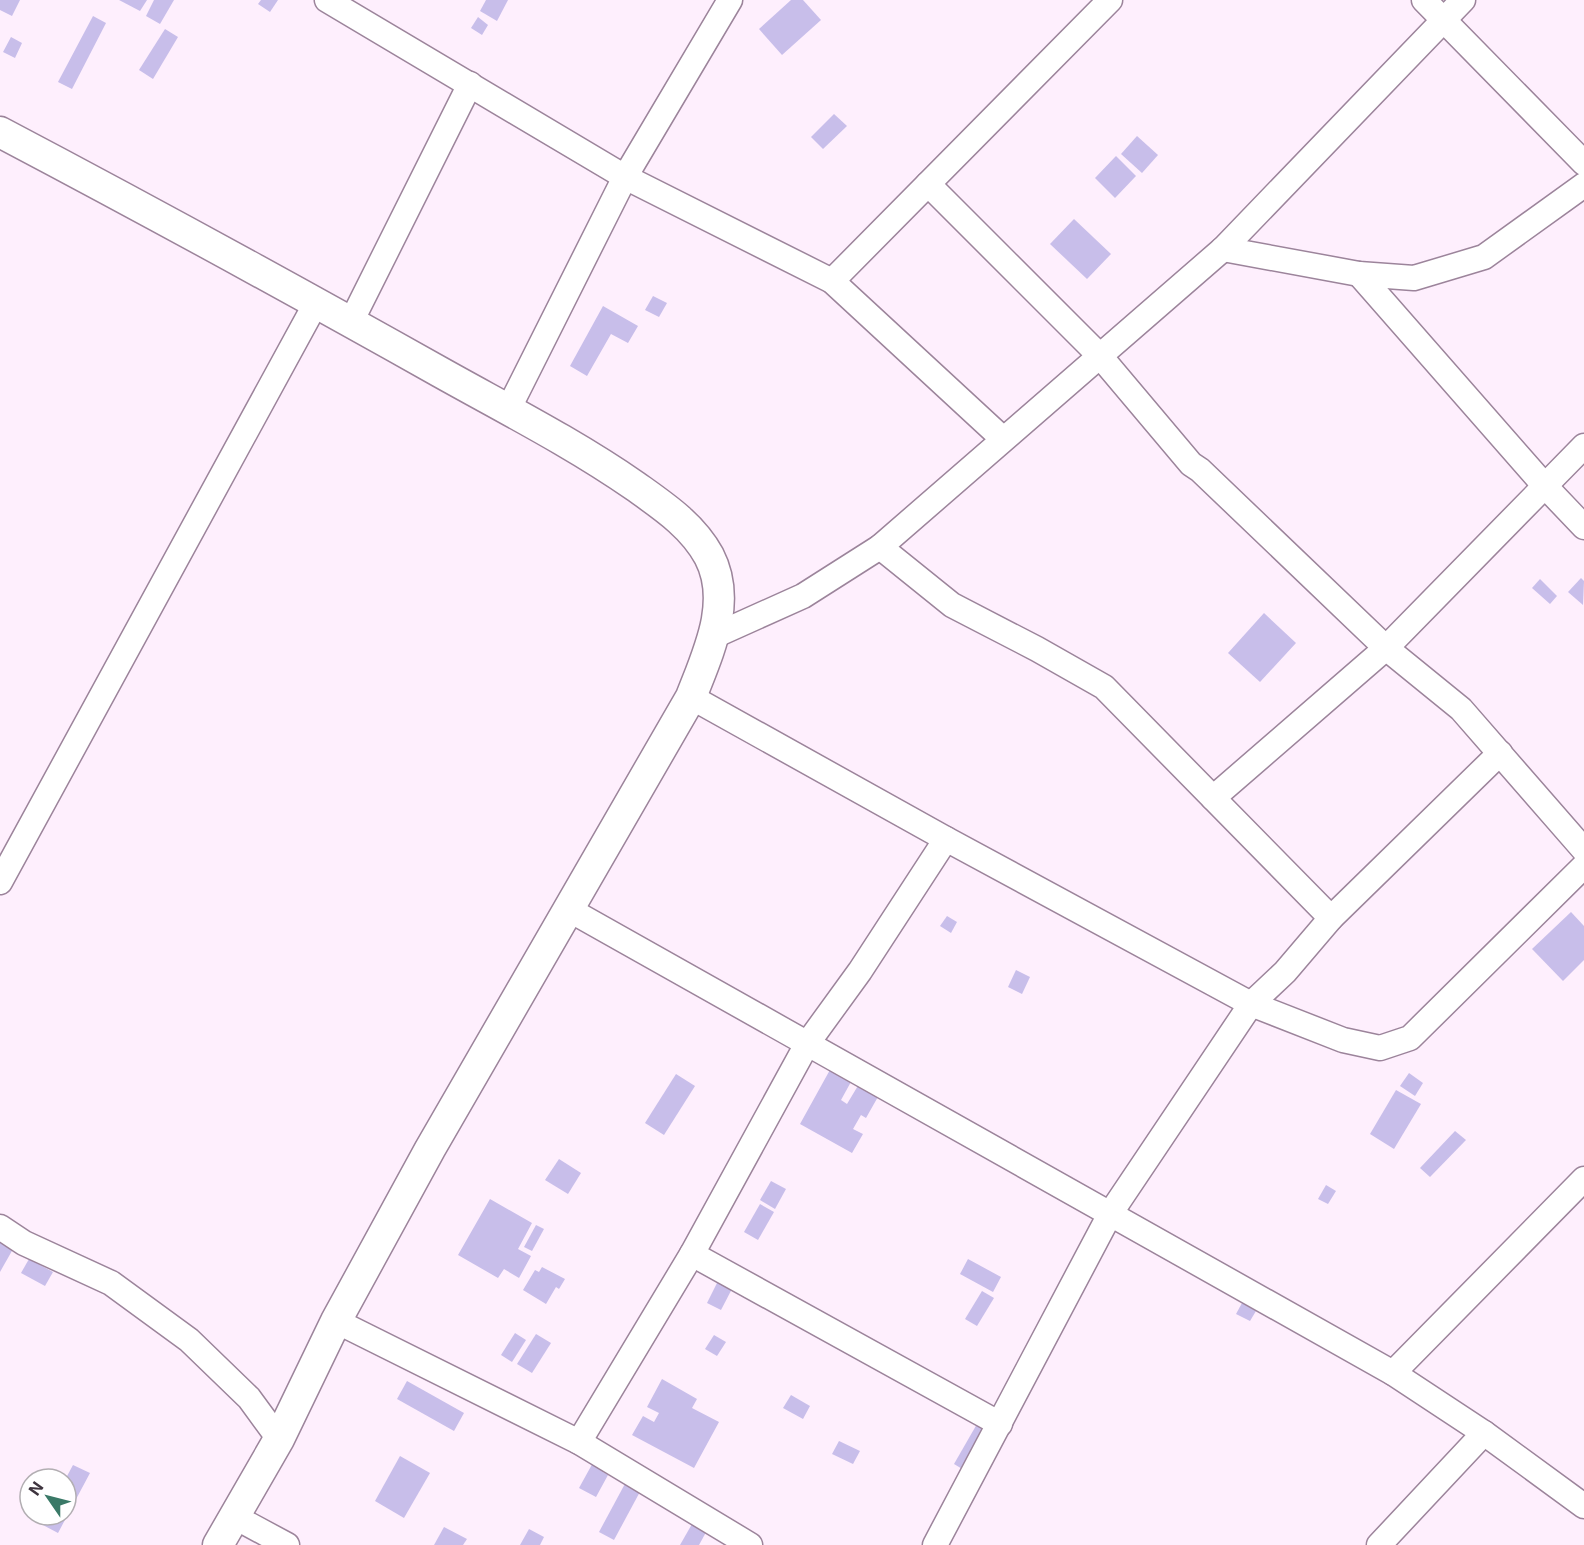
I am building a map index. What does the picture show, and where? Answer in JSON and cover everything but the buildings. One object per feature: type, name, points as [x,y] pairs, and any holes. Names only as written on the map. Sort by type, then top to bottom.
[{"type":"street","points":[[327,0],[352,6],[470,84],[626,177],[832,281],[1003,439]]},
{"type":"street","points":[[508,410],[626,177],[730,0]]},
{"type":"street","points":[[832,281],[1110,0]]},
{"type":"street","points":[[1424,0],[1584,163]]},
{"type":"street","points":[[714,636],[802,596],[880,547],[1223,249],[1462,0]]},
{"type":"street","points":[[351,322],[470,84]]},
{"type":"street","points":[[0,132],[191,233],[596,459],[678,516],[709,555],[720,595],[714,636],[691,697],[430,1149],[336,1321],[279,1439],[218,1545]]},
{"type":"street","points":[[928,184],[1100,356],[1191,464],[1200,470],[1386,648],[1461,709],[1584,850]]},
{"type":"street","points":[[1223,249],[1359,274],[1414,278],[1484,257],[1584,185]]},
{"type":"street","points":[[1359,274],[1544,485],[1584,527]]},
{"type":"street","points":[[0,882],[316,303]]},
{"type":"street","points":[[1213,798],[1386,648],[1584,446]]},
{"type":"street","points":[[880,547],[952,605],[1104,687],[1331,918]]},
{"type":"street","points":[[691,697],[946,839],[1251,1004],[1343,1040],[1380,1048],[1410,1038],[1584,866]]},
{"type":"street","points":[[935,1545],[1110,1214],[1251,1004],[1285,972],[1331,918],[1500,753]]},
{"type":"street","points":[[579,1442],[692,1254],[807,1044],[860,970],[946,839]]},
{"type":"street","points":[[568,909],[1393,1372],[1484,1433],[1584,1506]]},
{"type":"street","points":[[1393,1372],[1584,1179]]},
{"type":"street","points":[[0,1227],[24,1243],[111,1283],[189,1340],[249,1398],[279,1439]]},
{"type":"street","points":[[692,1254],[1000,1424]]},
{"type":"street","points":[[336,1321],[579,1442],[750,1545]]},
{"type":"street","points":[[1379,1545],[1484,1433]]},
{"type":"street","points":[[235,1516],[287,1545]]}]
